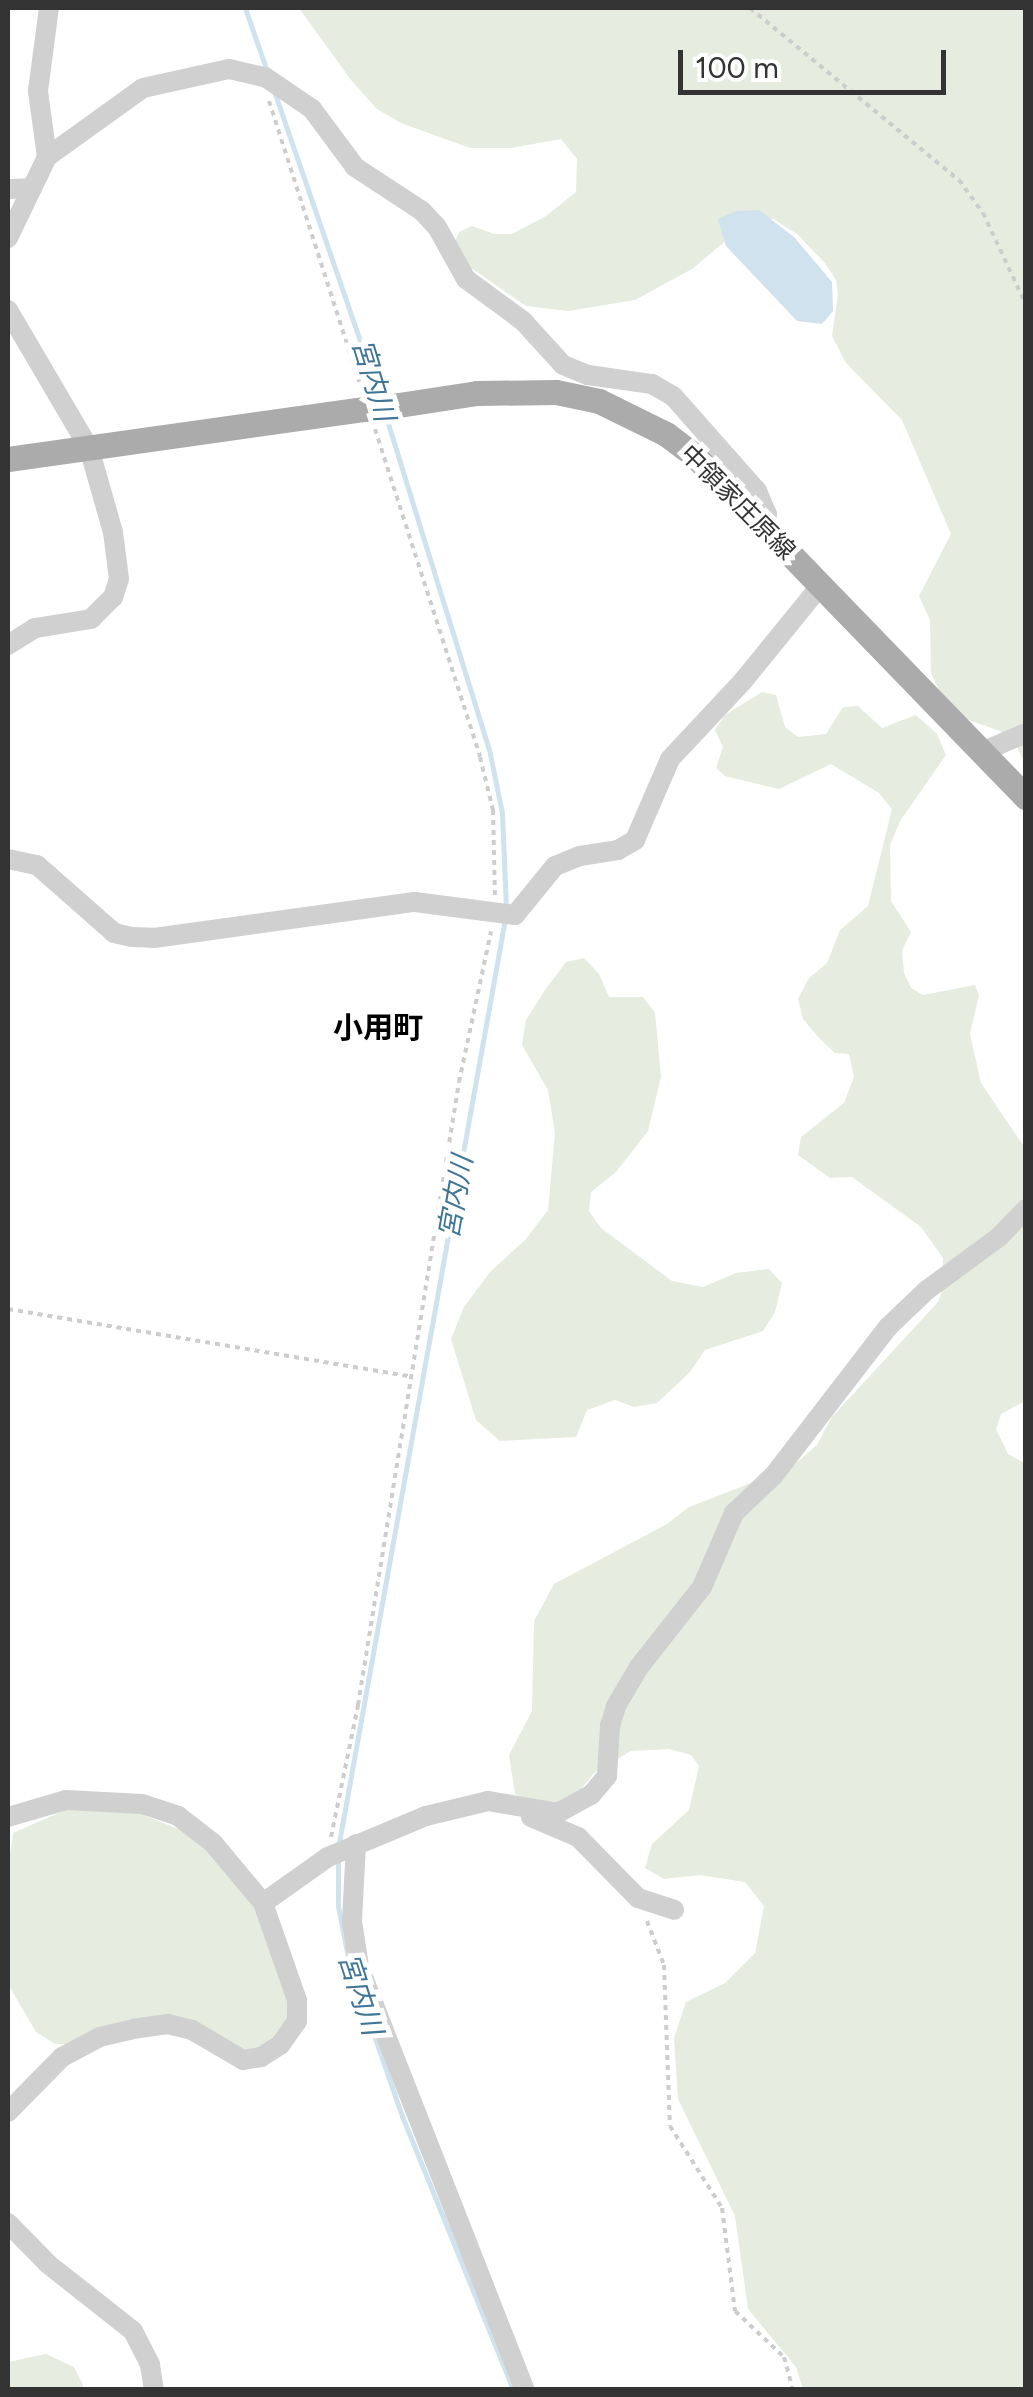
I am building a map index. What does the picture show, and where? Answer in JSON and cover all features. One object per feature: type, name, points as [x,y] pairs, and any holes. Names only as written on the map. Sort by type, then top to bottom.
[{"type":"main road","name":"中領家庄原線","points":[[8,460],[373,407],[522,390],[599,401],[666,434],[696,457],[1026,797]]},
{"type":"street","points":[[46,157],[38,91],[49,8]]},
{"type":"street","points":[[8,238],[46,157],[142,88],[201,72],[229,69],[263,76],[285,87],[312,109],[355,167],[430,219],[466,279],[523,322],[563,365],[588,375],[652,384],[673,396],[757,491],[767,514],[762,525]]},
{"type":"street","points":[[8,189],[32,188]]},
{"type":"street","points":[[8,310],[89,448],[113,532],[119,578],[113,597],[91,619],[35,628],[8,645]]},
{"type":"street","points":[[8,859],[37,865],[114,933],[131,937],[154,938],[415,902],[501,916],[519,912],[556,866],[580,856],[618,850],[635,840],[670,759],[743,681],[821,585]]},
{"type":"street","points":[[982,752],[1026,733]]},
{"type":"street","points":[[522,1808],[567,1811],[607,1776],[616,1706],[639,1667],[702,1587],[734,1513],[774,1475],[888,1327],[926,1290],[999,1237],[1026,1209]]},
{"type":"street","points":[[8,1817],[66,1800],[142,1804],[178,1816],[213,1843],[263,1904],[297,2000],[297,2021],[280,2045],[243,2060],[192,2030],[168,2024],[100,2037],[62,2056],[8,2112]]},
{"type":"street","points":[[263,1904],[342,1850],[460,1807],[488,1801],[512,1802],[536,1821],[578,1837],[638,1898],[674,1910]]},
{"type":"street","points":[[342,1850],[359,1967],[526,2390]]},
{"type":"street","points":[[8,2223],[48,2264],[133,2331],[145,2350],[154,2390]]},
{"type":"path","points":[[750,8],[959,180],[983,213],[1026,305]]},
{"type":"path","points":[[263,76],[373,407],[493,810],[501,916],[459,1082],[358,1705],[342,1850]]},
{"type":"path","points":[[8,1309],[409,1376]]},
{"type":"path","points":[[638,1898],[664,1964],[670,2126],[722,2208],[735,2310],[784,2357],[793,2390]]},
{"type":"shaded area","points":[[299,8],[1025,8],[1025,764],[1018,749],[1000,731],[966,719],[944,701],[931,673],[930,620],[919,596],[951,534],[902,420],[846,363],[832,336],[838,294],[836,280],[824,262],[797,234],[773,219],[740,229],[692,269],[635,300],[568,311],[526,306],[467,265],[455,241],[459,232],[472,226],[494,234],[512,234],[546,216],[576,192],[577,159],[561,139],[511,148],[470,148],[401,123],[377,109],[351,80]]},
{"type":"shaded area","points":[[762,692],[776,695],[785,727],[798,737],[826,734],[843,707],[858,706],[882,728],[916,715],[937,734],[946,755],[900,821],[890,845],[891,901],[911,932],[902,950],[904,973],[911,988],[923,995],[975,985],[979,995],[970,1034],[981,1083],[1025,1148],[1025,1401],[1001,1414],[996,1429],[1008,1454],[1026,1464],[1025,2389],[803,2389],[796,2367],[748,2309],[735,2216],[678,2099],[674,2038],[686,2002],[725,1983],[755,1953],[764,1906],[745,1882],[700,1875],[664,1879],[645,1868],[652,1844],[689,1810],[699,1766],[691,1755],[669,1749],[631,1751],[594,1773],[575,1797],[540,1810],[515,1794],[509,1755],[532,1711],[534,1621],[554,1584],[667,1524],[689,1507],[790,1468],[817,1445],[831,1418],[938,1302],[943,1289],[943,1258],[921,1227],[852,1177],[830,1178],[798,1155],[801,1137],[844,1103],[854,1077],[849,1054],[835,1053],[819,1038],[803,1019],[798,999],[809,978],[827,963],[840,930],[868,906],[892,809],[879,793],[831,764],[779,789],[725,776],[716,768],[723,747],[715,730],[725,715]]},
{"type":"shaded area","points":[[584,958],[599,974],[609,997],[643,997],[655,1013],[661,1077],[648,1131],[616,1172],[591,1192],[589,1211],[601,1228],[672,1281],[703,1287],[736,1273],[769,1269],[782,1283],[775,1312],[763,1331],[705,1350],[690,1372],[657,1403],[634,1407],[615,1400],[587,1410],[576,1437],[500,1441],[476,1420],[451,1339],[464,1307],[491,1271],[526,1239],[548,1210],[555,1133],[548,1090],[522,1045],[526,1020],[545,990],[566,962]]},
{"type":"shaded area","points":[[70,1808],[134,1811],[195,1836],[259,1912],[290,2002],[289,2022],[281,2038],[252,2052],[235,2050],[189,2021],[75,2044],[55,2044],[36,2032],[8,1984],[8,1870],[13,1833]]},
{"type":"shaded area","points":[[46,2354],[74,2367],[83,2385],[81,2389],[8,2389],[8,2362]]},
{"type":"water","points":[[759,210],[794,237],[832,282],[833,311],[822,324],[797,321],[726,246],[718,219],[737,211]]},
{"type":"waterway","name":"宮内川","points":[[245,8],[267,71]]},
{"type":"waterway","name":"宮内川","points":[[274,91],[381,402]]},
{"type":"waterway","name":"宮内川","points":[[386,417],[490,754],[502,813],[506,908]]},
{"type":"waterway","name":"宮内川","points":[[338,1848],[505,919]]},
{"type":"waterway","name":"宮内川","points":[[338,1859],[338,1906],[349,1962]]},
{"type":"waterway","name":"宮内川","points":[[367,2015],[402,2116],[513,2390]]},
{"type":"district","name":"小用町","points":[[378,1028]]}]
